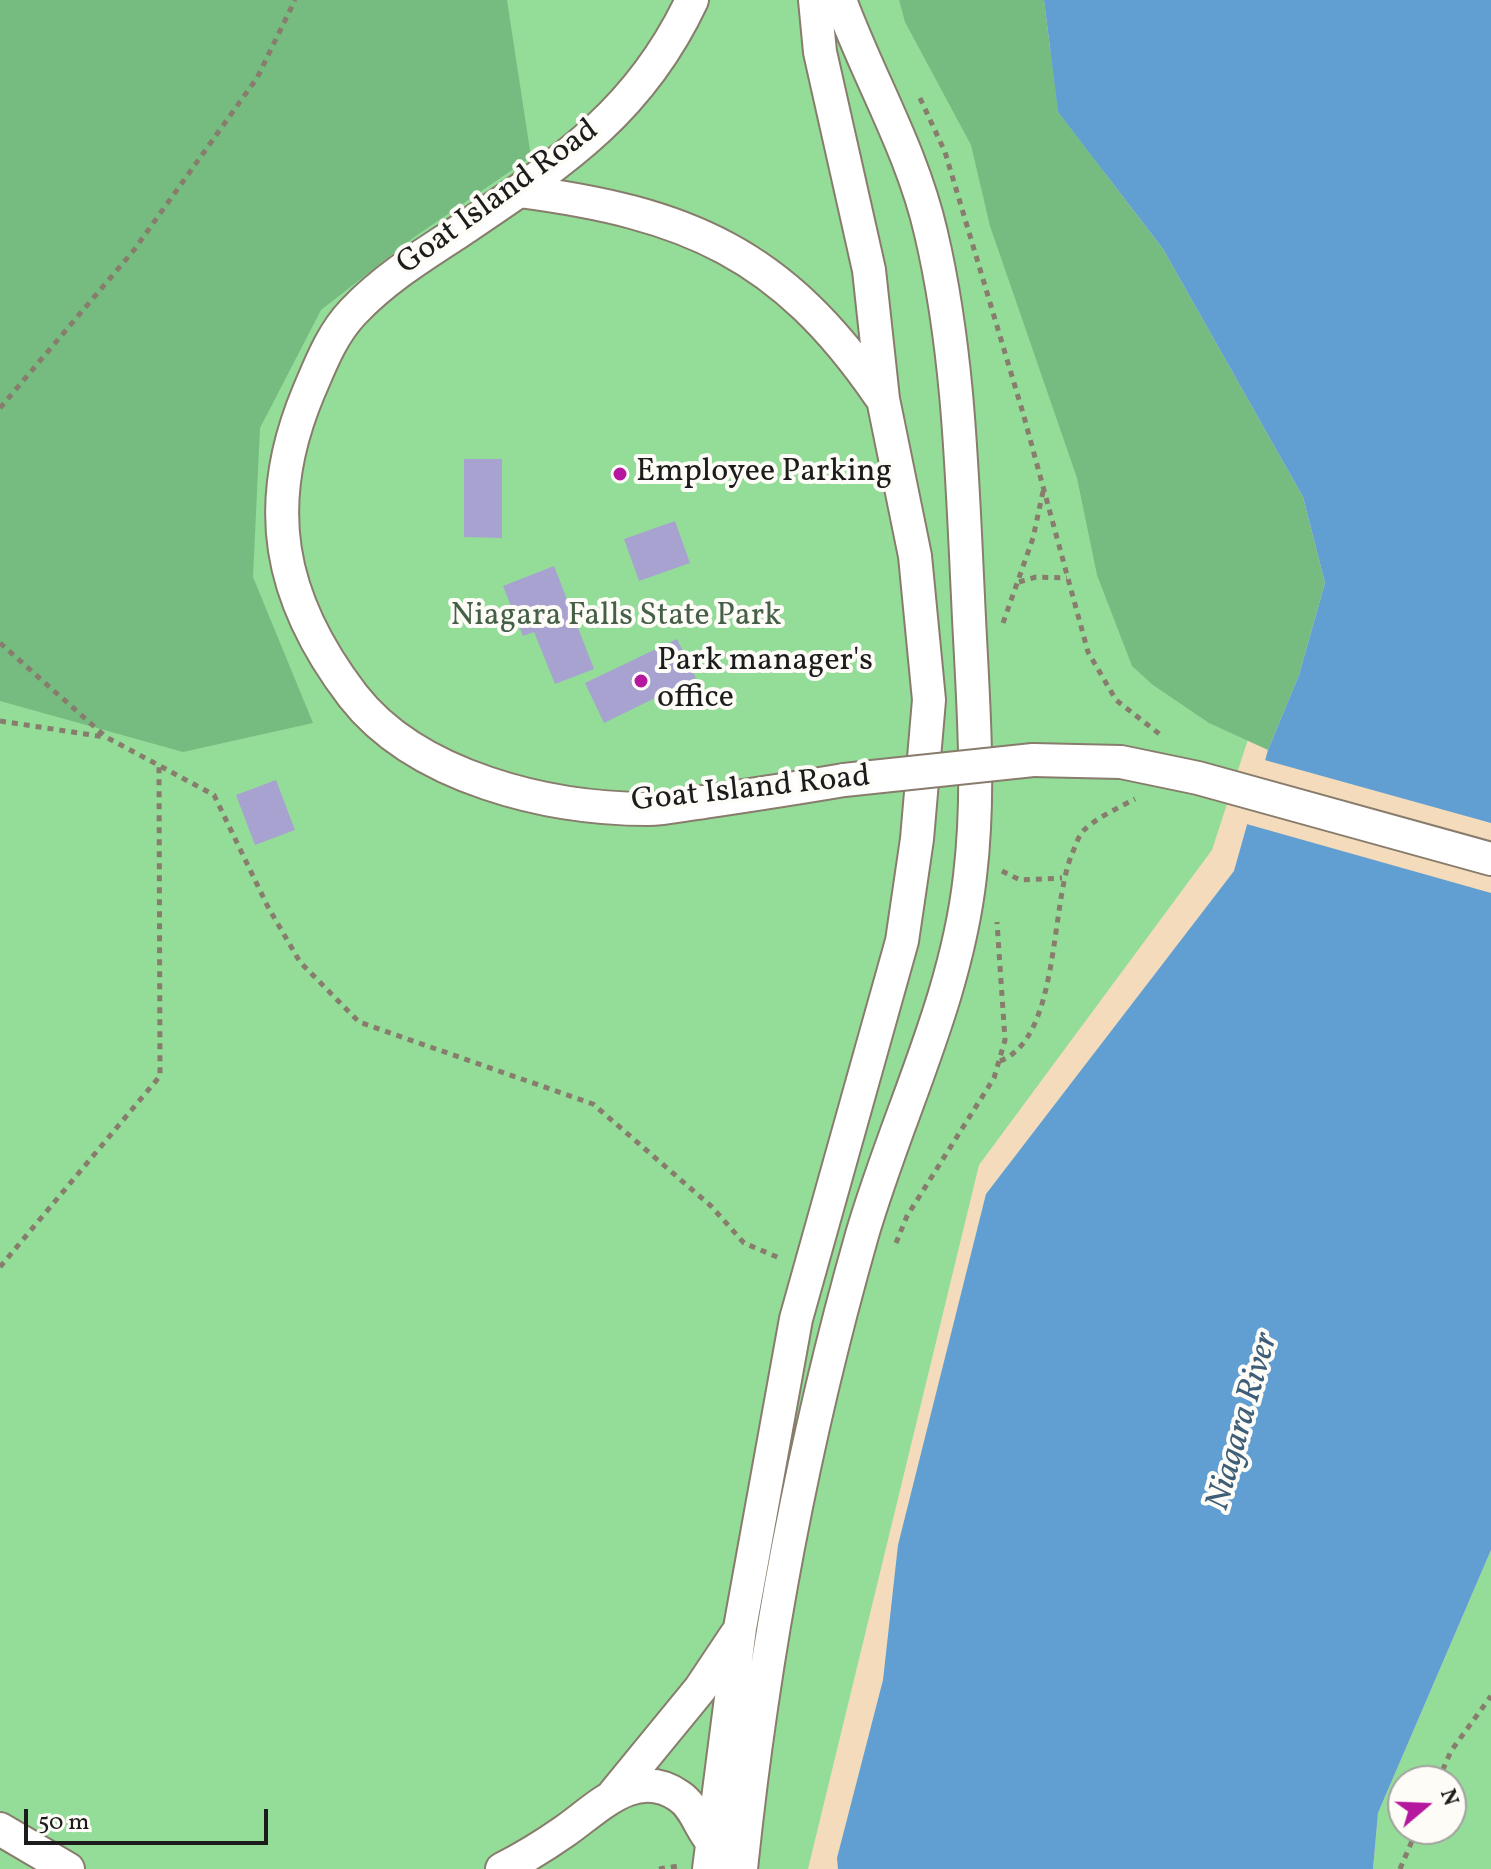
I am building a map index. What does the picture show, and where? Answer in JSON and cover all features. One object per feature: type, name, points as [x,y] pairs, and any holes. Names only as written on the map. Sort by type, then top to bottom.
[{"type":"street","name":"Goat Island Road","points":[[692,0],[673,41],[631,100],[580,145],[519,191],[398,272],[352,313],[326,351],[303,405],[281,487],[281,526],[287,564],[301,606],[330,665],[356,700],[389,730],[452,769],[520,795],[650,809],[844,780],[1033,760],[1121,762],[1198,778],[1491,859]]},
{"type":"street","points":[[710,1855],[740,1628],[796,1319],[902,941],[919,824],[929,700],[915,556],[883,399],[869,270],[820,52],[815,0]]},
{"type":"street","points":[[710,1855],[741,1867],[773,1631],[831,1347],[869,1211],[938,1021],[970,880],[975,808],[960,435],[943,297],[931,232],[911,164],[840,0]]},
{"type":"street","points":[[519,191],[621,207],[722,243],[785,286],[834,333],[883,399]]},
{"type":"street","points":[[740,1628],[761,1719]]},
{"type":"street","points":[[502,1869],[565,1831],[614,1794],[700,1689],[740,1628]]},
{"type":"street","points":[[614,1794],[648,1787],[679,1796],[697,1815],[710,1855]]},
{"type":"street","points":[[0,1829],[68,1869]]},
{"type":"path","points":[[0,408],[134,250],[257,78],[295,0]]},
{"type":"path","points":[[914,88],[945,152],[1044,487],[1088,652],[1116,700],[1140,723],[1171,742]]},
{"type":"path","points":[[1000,631],[1033,538],[1044,487]]},
{"type":"path","points":[[1018,583],[1036,577],[1068,578]]},
{"type":"path","points":[[0,643],[106,737],[214,795],[268,907],[300,962],[359,1022],[593,1104],[711,1206],[744,1243],[809,1272]]},
{"type":"path","points":[[0,721],[106,737]]},
{"type":"path","points":[[0,1267],[160,1076],[159,766]]},
{"type":"path","points":[[999,1061],[1012,1056],[1029,1035],[1048,985],[1062,878],[1081,832],[1143,794]]},
{"type":"path","points":[[990,865],[1020,880],[1062,878]]},
{"type":"path","points":[[892,1256],[907,1216],[994,1078],[1005,1040],[997,920]]},
{"type":"path","points":[[1445,1765],[1451,1751],[1491,1696]]},
{"type":"path","points":[[1400,1869],[1410,1845]]},
{"type":"green space","name":"Niagara Falls State Park","points":[[0,0],[1028,0],[1293,601],[1212,850],[979,1165],[808,1869],[0,1869]]},
{"type":"green space","points":[[0,0],[507,0],[531,157],[413,238],[321,310],[260,428],[253,577],[313,723],[183,752],[0,701]]},
{"type":"green space","points":[[899,0],[1044,0],[1058,112],[1163,249],[1303,497],[1325,583],[1299,675],[1268,750],[1209,723],[1153,685],[1132,666],[1097,575],[1077,478],[990,226],[971,145],[905,22]]},
{"type":"green space","points":[[1491,1550],[1491,1869],[1373,1869],[1378,1813],[1387,1792],[1387,1845],[1467,1845],[1467,1765],[1399,1765]]},
{"type":"water","name":"Niagara River","points":[[1044,0],[1491,0],[1491,1550],[1399,1765],[1387,1765],[1387,1792],[1378,1813],[1373,1869],[838,1869],[837,1858],[883,1680],[898,1545],[986,1194],[1234,871],[1268,750],[1299,675],[1325,583],[1303,497],[1163,249],[1058,112]]},
{"type":"pier","points":[[1261,759],[1491,823],[1491,893],[1243,823]]},
{"type":"building","points":[[464,459],[502,459],[502,538],[464,537]]},
{"type":"building","points":[[675,521],[690,563],[639,581],[624,539]]},
{"type":"building","points":[[554,566],[594,669],[555,684],[534,632],[523,636],[503,586]]},
{"type":"building","name":"Park manager's office","points":[[677,639],[696,678],[604,723],[585,683]]},
{"type":"building","points":[[276,780],[295,830],[255,845],[236,795]]},
{"type":"place","name":"Employee Parking","points":[[620,474]]},
{"type":"place","name":"Park manager's office","points":[[641,681]]}]
